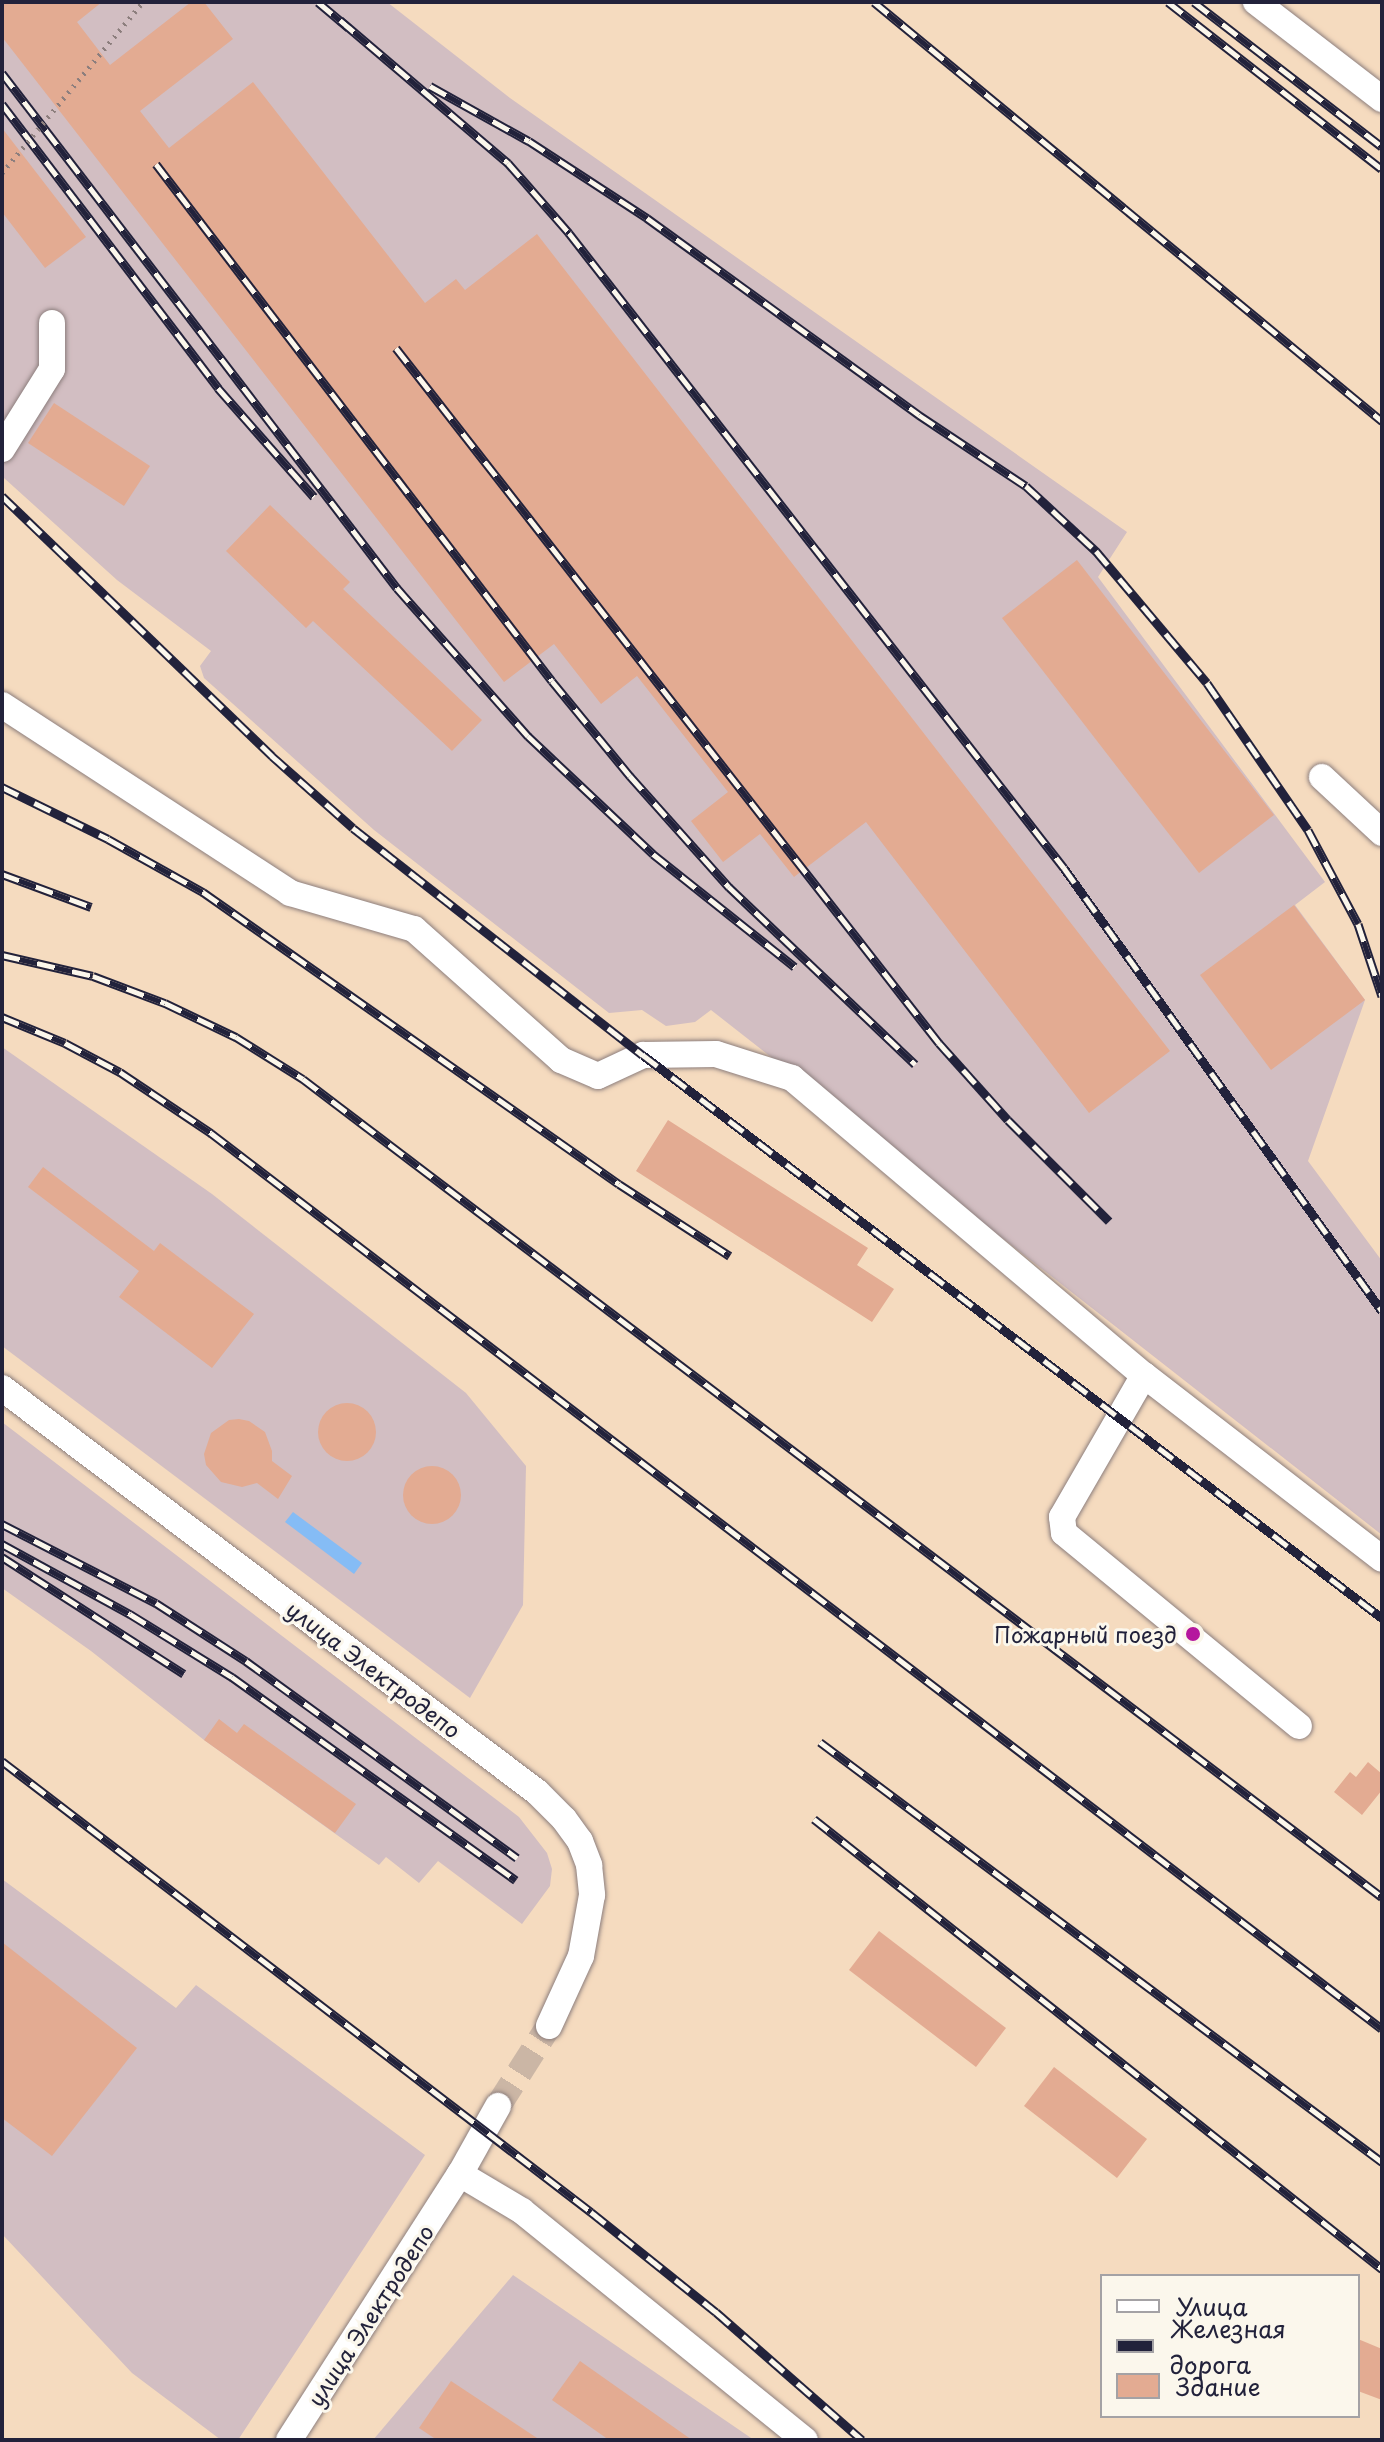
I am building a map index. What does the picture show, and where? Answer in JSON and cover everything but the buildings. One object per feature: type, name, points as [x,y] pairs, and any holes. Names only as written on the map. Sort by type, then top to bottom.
[{"type":"street","points":[[1256,2],[1382,99]]},
{"type":"street","points":[[2,449],[52,369],[52,323]]},
{"type":"street","points":[[2,705],[290,893],[414,929],[561,1060],[598,1076],[643,1055],[716,1054],[792,1078],[1144,1375],[1382,1559]]},
{"type":"street","points":[[1322,777],[1382,833]]},
{"type":"street","points":[[1144,1375],[1062,1517],[1064,1533],[1299,1726]]},
{"type":"street","name":"улица Электродепо","points":[[2,1388],[537,1792],[564,1819],[580,1841],[589,1865],[592,1895],[581,1956],[549,2026]]},
{"type":"street","name":"улица Электродепо","points":[[289,2440],[460,2174],[498,2106]]},
{"type":"street","points":[[460,2174],[522,2211],[805,2440]]},
{"type":"path","points":[[2,173],[143,2]]},
{"type":"shaded area","points":[[2,2],[387,2],[510,98],[1127,532],[1098,577],[1325,882],[1295,905],[1365,1000],[1308,1161],[1382,1261],[1382,1535],[711,1010],[695,1022],[666,1026],[642,1010],[609,1013],[374,830],[204,678],[200,666],[211,651],[117,580],[4,478]]},
{"type":"shaded area","points":[[2,1047],[212,1194],[466,1393],[526,1466],[523,1605],[470,1698],[2,1346]]},
{"type":"shaded area","points":[[2,1422],[519,1817],[547,1853],[552,1869],[550,1886],[522,1924],[438,1861],[419,1883],[386,1857],[379,1865],[204,1740],[91,1651],[2,1588]]},
{"type":"shaded area","points":[[2,1879],[176,2008],[196,1985],[425,2155],[238,2440],[221,2440],[132,2373],[2,2234]]},
{"type":"shaded area","points":[[513,2275],[754,2440],[373,2440]]},
{"type":"water","points":[[293,1512],[362,1563],[354,1574],[285,1522]]},
{"type":"tunnel","points":[[498,2106],[549,2026]]},
{"type":"railway","points":[[318,2],[349,28]]},
{"type":"railway","points":[[874,2],[1382,421]]},
{"type":"railway","points":[[1168,2],[1382,169]]},
{"type":"railway","points":[[1194,2],[1382,147]]},
{"type":"railway","points":[[340,20],[508,163],[569,233],[1064,868],[1382,1311]]},
{"type":"railway","points":[[2,73],[397,588],[528,736],[653,854],[795,967]]},
{"type":"railway","points":[[430,86],[529,141],[647,218],[919,415],[1026,486],[1096,551],[1207,683],[1308,830],[1358,924],[1382,996]]},
{"type":"railway","points":[[2,104],[218,388],[314,497]]},
{"type":"railway","points":[[156,164],[552,681],[630,776],[729,887],[915,1064]]},
{"type":"railway","points":[[396,348],[939,1043],[1008,1120],[1109,1221]]},
{"type":"railway","points":[[2,496],[272,756],[353,828],[643,1055],[1382,1618]]},
{"type":"railway","points":[[2,787],[108,839],[203,892],[619,1184],[730,1256]]},
{"type":"railway","points":[[2,874],[91,907]]},
{"type":"railway","points":[[2,955],[93,976],[165,1003],[236,1037],[303,1079],[1382,1897]]},
{"type":"railway","points":[[2,1017],[65,1043],[120,1072],[211,1133],[1382,2029]]},
{"type":"railway","points":[[2,1524],[156,1603],[246,1661],[517,1858]]},
{"type":"railway","points":[[2,1544],[130,1614],[232,1677],[516,1880]]},
{"type":"railway","points":[[2,1557],[184,1674]]},
{"type":"railway","points":[[820,1742],[1382,2162]]},
{"type":"railway","points":[[2,1761],[591,2212],[716,2312],[862,2440]]},
{"type":"railway","points":[[814,1819],[1382,2269]]},
{"type":"place","name":"Пожарный поезд","points":[[1193,1634]]}]
